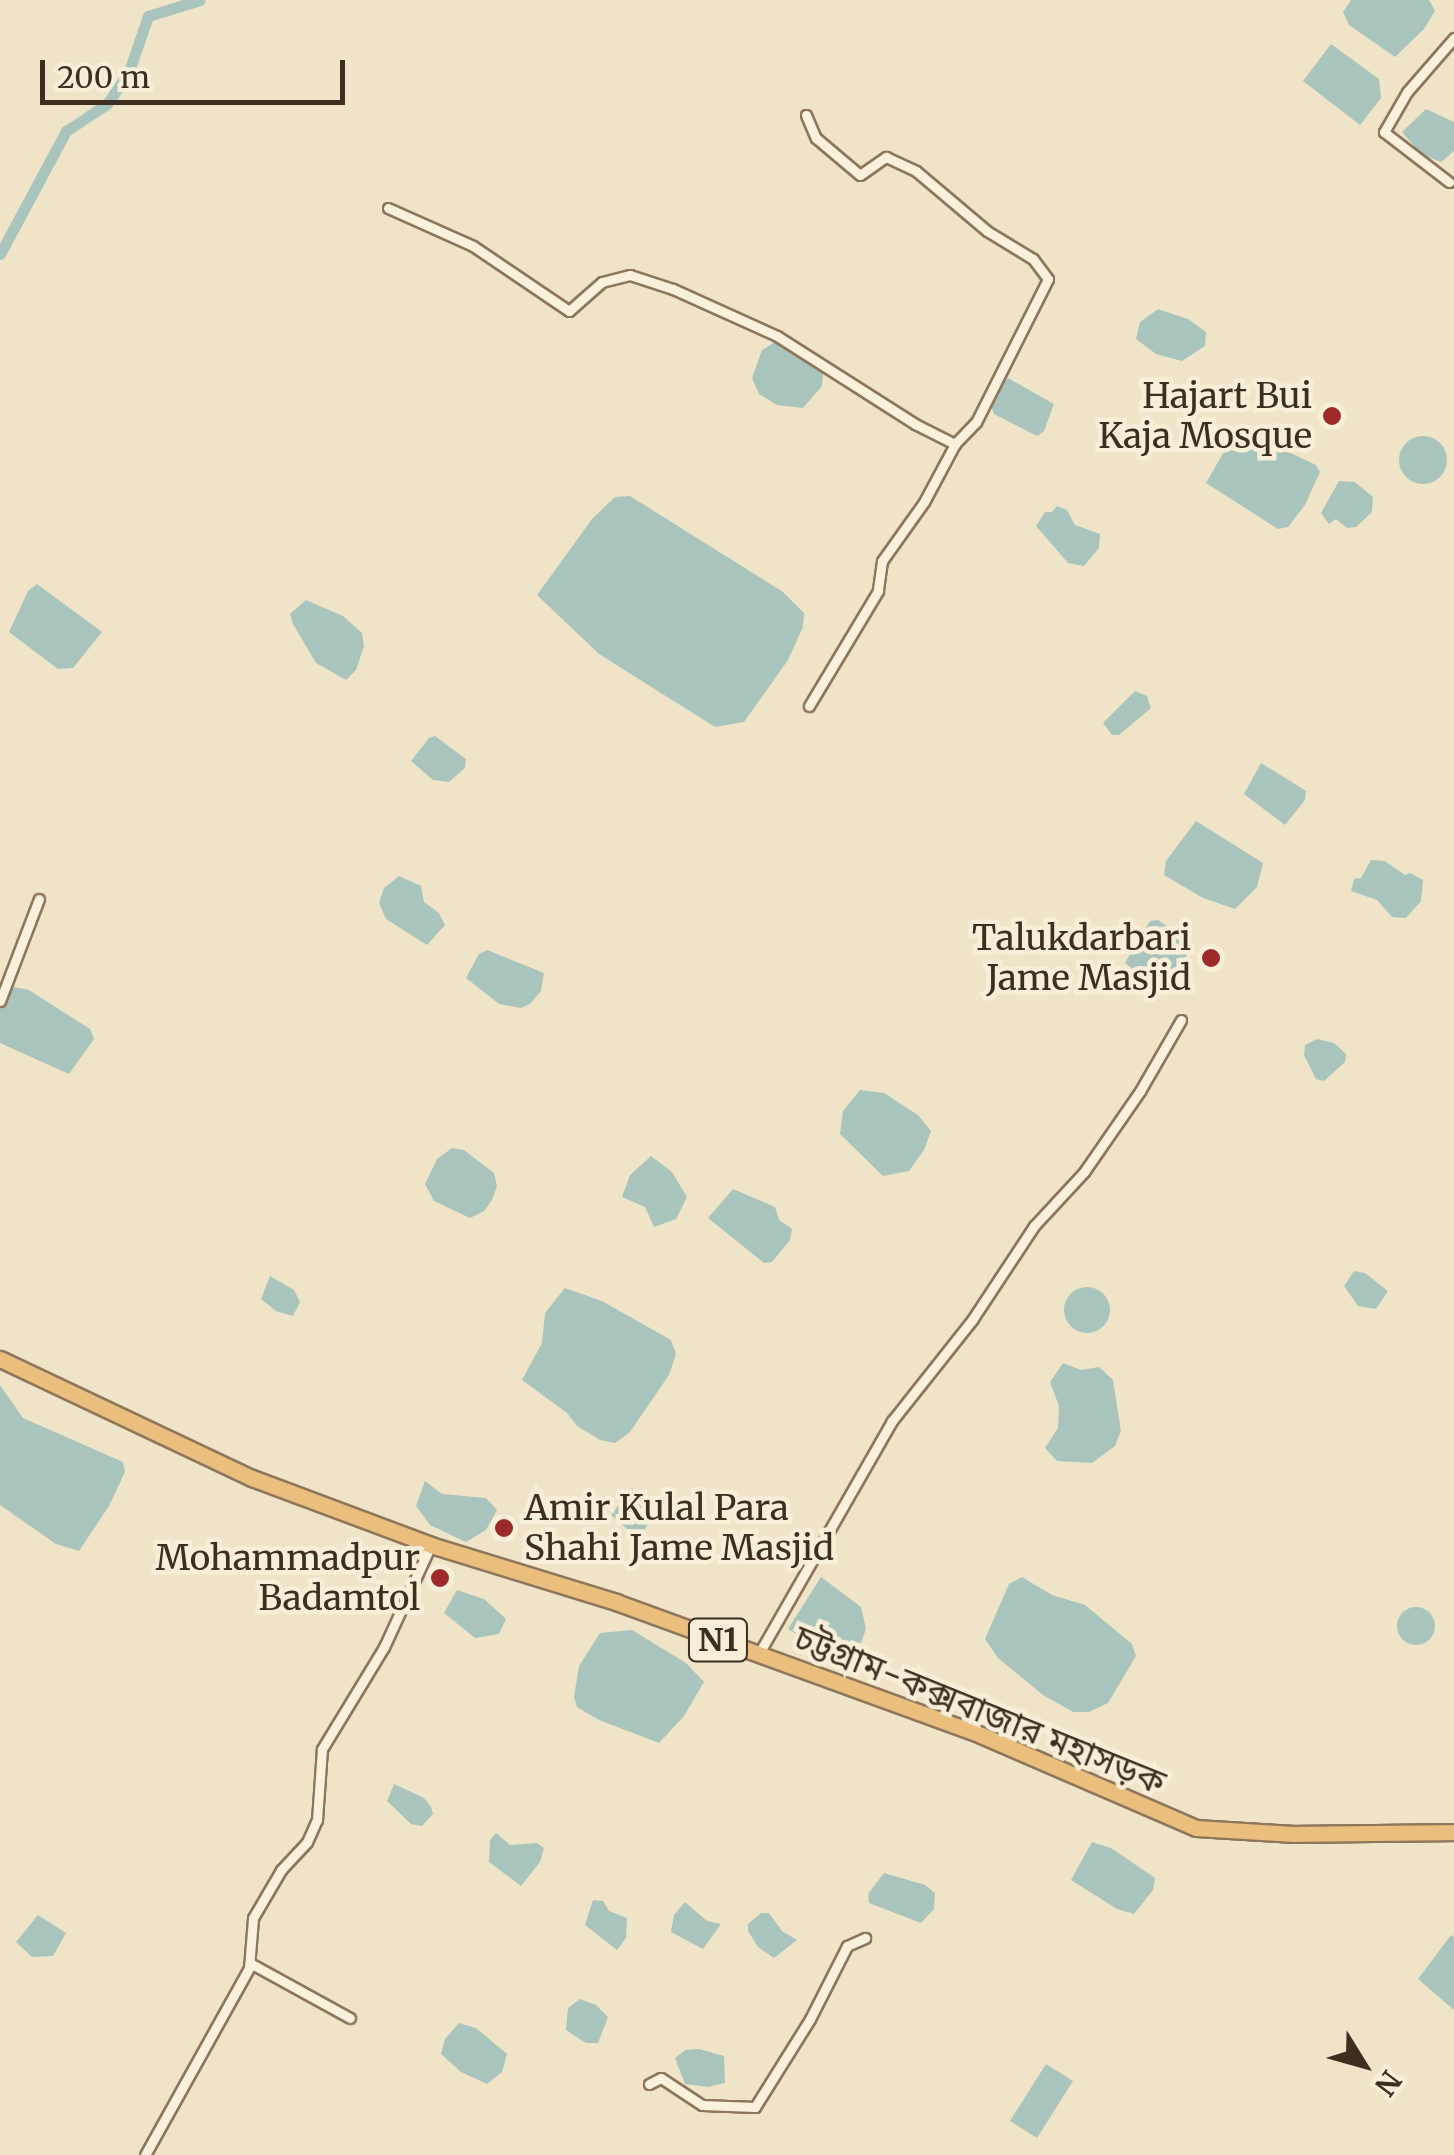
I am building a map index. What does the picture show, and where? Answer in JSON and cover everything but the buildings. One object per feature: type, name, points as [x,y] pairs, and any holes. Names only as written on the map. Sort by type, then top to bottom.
[{"type":"highway","name":"চট্টগ্রাম-কক্সবাজার মহাসড়ক","points":[[0,1359],[252,1478],[432,1545],[616,1602],[981,1735],[1196,1828],[1294,1834],[1454,1832]]},
{"type":"street","points":[[1449,182],[1384,132],[1407,92],[1454,38]]},
{"type":"street","points":[[806,115],[816,138],[860,175],[886,157],[916,171],[988,231],[1033,259],[1048,279],[976,422],[955,444],[924,502],[882,561],[878,591],[809,706]]},
{"type":"street","points":[[388,208],[473,246],[569,311],[602,282],[630,275],[672,289],[777,336],[915,424],[955,444]]},
{"type":"street","points":[[0,1001],[40,899]]},
{"type":"street","points":[[758,1655],[892,1421],[979,1310],[1034,1226],[1084,1172],[1140,1090],[1180,1020]]},
{"type":"street","points":[[144,2155],[250,1962],[253,1918],[281,1870],[307,1842],[317,1820],[322,1750],[384,1647],[432,1545]]},
{"type":"street","points":[[649,2084],[661,2078],[702,2105],[755,2107],[810,2019],[847,1946],[865,1938]]},
{"type":"street","points":[[250,1962],[350,2018]]},
{"type":"water","points":[[1351,0],[1429,0],[1435,11],[1424,29],[1395,57],[1349,25],[1343,12]]},
{"type":"water","points":[[1331,44],[1379,79],[1381,98],[1360,125],[1303,81]]},
{"type":"water","points":[[1426,109],[1454,122],[1454,151],[1441,162],[1421,154],[1402,132]]},
{"type":"water","points":[[1158,309],[1188,319],[1206,332],[1205,346],[1182,361],[1156,354],[1136,339],[1140,322]]},
{"type":"water","points":[[775,342],[823,374],[822,386],[803,408],[777,405],[759,394],[752,378],[762,350]]},
{"type":"water","points":[[1008,378],[1054,404],[1044,431],[1037,436],[994,414],[990,404],[998,387]]},
{"type":"water","points":[[1248,433],[1316,465],[1320,472],[1305,505],[1288,527],[1278,529],[1206,483],[1233,436]]},
{"type":"water","points":[[1423,436],[1440,443],[1447,460],[1440,477],[1423,484],[1406,477],[1399,460],[1406,443]]},
{"type":"water","points":[[1339,481],[1355,482],[1373,497],[1372,512],[1356,527],[1347,528],[1336,519],[1329,524],[1321,513]]},
{"type":"water","points":[[630,496],[783,592],[804,613],[803,627],[788,660],[744,722],[715,727],[599,654],[537,595],[592,519],[615,497]]},
{"type":"water","points":[[1057,506],[1067,510],[1075,525],[1100,534],[1099,548],[1084,566],[1068,563],[1036,526],[1045,512],[1052,512]]},
{"type":"water","points":[[37,584],[102,632],[73,668],[58,669],[9,632],[28,591]]},
{"type":"water","points":[[306,600],[343,616],[362,633],[364,646],[356,670],[346,680],[316,663],[293,624],[290,614]]},
{"type":"water","points":[[1135,691],[1147,696],[1151,708],[1119,735],[1112,735],[1103,723]]},
{"type":"water","points":[[435,736],[466,759],[465,768],[449,782],[433,780],[411,761]]},
{"type":"water","points":[[1261,763],[1306,791],[1305,800],[1285,825],[1244,794]]},
{"type":"water","points":[[1196,821],[1263,863],[1257,887],[1235,909],[1203,898],[1164,875],[1166,861]]},
{"type":"water","points":[[1371,860],[1385,861],[1405,875],[1410,873],[1423,880],[1421,901],[1406,918],[1392,917],[1377,900],[1351,891],[1354,879],[1361,878]]},
{"type":"water","points":[[399,876],[421,886],[424,902],[439,913],[445,925],[427,945],[386,919],[379,903],[384,888]]},
{"type":"water","points":[[1158,920],[1192,943],[1172,988],[1150,982],[1125,963],[1150,921]]},
{"type":"water","points":[[487,950],[544,973],[541,991],[530,1004],[521,1008],[499,1004],[466,978],[479,954]]},
{"type":"water","points":[[14,987],[29,990],[90,1029],[94,1039],[69,1074],[0,1043],[0,1009]]},
{"type":"water","points":[[1317,1039],[1334,1043],[1346,1054],[1345,1062],[1324,1081],[1316,1079],[1304,1055],[1305,1045]]},
{"type":"water","points":[[860,1090],[884,1093],[918,1115],[931,1131],[924,1150],[909,1171],[883,1176],[840,1134],[843,1111]]},
{"type":"water","points":[[452,1148],[464,1150],[494,1173],[497,1186],[492,1200],[484,1211],[470,1218],[434,1201],[425,1184],[437,1159]]},
{"type":"water","points":[[651,1156],[672,1172],[687,1197],[676,1219],[654,1227],[645,1207],[622,1197],[630,1175]]},
{"type":"water","points":[[733,1189],[775,1207],[779,1220],[792,1229],[790,1240],[772,1262],[764,1263],[708,1218]]},
{"type":"water","points":[[1354,1271],[1365,1273],[1388,1291],[1376,1309],[1358,1306],[1344,1286]]},
{"type":"water","points":[[270,1276],[294,1290],[300,1302],[293,1316],[276,1311],[261,1299]]},
{"type":"water","points":[[1087,1287],[1103,1294],[1110,1310],[1103,1326],[1087,1333],[1071,1326],[1064,1310],[1071,1294]]},
{"type":"water","points":[[565,1288],[602,1301],[671,1340],[676,1354],[669,1375],[630,1432],[615,1443],[600,1440],[577,1426],[567,1413],[522,1380],[542,1343],[545,1313]]},
{"type":"water","points":[[1063,1363],[1081,1370],[1099,1367],[1113,1380],[1121,1431],[1115,1446],[1092,1463],[1057,1461],[1045,1448],[1058,1428],[1059,1406],[1050,1382]]},
{"type":"water","points":[[0,1385],[23,1418],[123,1462],[125,1472],[109,1506],[79,1551],[56,1544],[0,1505]]},
{"type":"water","points":[[425,1481],[442,1494],[486,1498],[497,1510],[486,1530],[466,1542],[430,1525],[416,1506]]},
{"type":"water","points":[[632,1488],[654,1510],[645,1530],[627,1529],[611,1515]]},
{"type":"water","points":[[821,1577],[861,1607],[866,1629],[857,1654],[839,1658],[788,1629]]},
{"type":"water","points":[[1022,1577],[1052,1595],[1085,1605],[1132,1644],[1136,1656],[1108,1703],[1089,1712],[1073,1712],[1043,1695],[998,1658],[985,1639],[1009,1584]]},
{"type":"water","points":[[457,1590],[484,1599],[506,1619],[499,1634],[475,1638],[444,1613]]},
{"type":"water","points":[[1416,1607],[1429,1613],[1435,1626],[1429,1639],[1416,1645],[1403,1639],[1397,1626],[1403,1613]]},
{"type":"water","points":[[632,1630],[686,1663],[704,1682],[684,1716],[659,1743],[599,1720],[577,1707],[574,1697],[579,1666],[600,1633]]},
{"type":"water","points":[[394,1784],[424,1798],[431,1807],[433,1814],[422,1826],[411,1824],[387,1801]]},
{"type":"water","points":[[496,1833],[510,1845],[537,1843],[544,1848],[540,1862],[521,1886],[489,1862],[490,1840]]},
{"type":"water","points":[[1092,1842],[1111,1848],[1155,1878],[1153,1890],[1134,1914],[1117,1909],[1071,1880]]},
{"type":"water","points":[[884,1873],[925,1885],[935,1893],[934,1909],[921,1923],[869,1903],[868,1894]]},
{"type":"water","points":[[593,1900],[603,1901],[609,1911],[627,1918],[626,1938],[617,1950],[585,1925]]},
{"type":"water","points":[[685,1902],[707,1921],[721,1924],[703,1949],[671,1932],[674,1915]]},
{"type":"water","points":[[761,1913],[769,1913],[782,1931],[797,1940],[774,1958],[758,1947],[748,1931],[748,1924]]},
{"type":"water","points":[[38,1915],[66,1933],[53,1956],[32,1957],[16,1942]]},
{"type":"water","points":[[1451,1935],[1454,1937],[1454,2010],[1418,1979]]},
{"type":"water","points":[[580,1999],[596,2005],[608,2017],[598,2043],[586,2043],[566,2030],[568,2008]]},
{"type":"water","points":[[459,2023],[476,2028],[507,2054],[502,2072],[487,2084],[461,2072],[441,2054],[445,2039]]},
{"type":"water","points":[[699,2049],[724,2056],[725,2083],[708,2087],[685,2084],[675,2058],[685,2050]]},
{"type":"water","points":[[1046,2064],[1073,2081],[1037,2138],[1010,2121]]},
{"type":"waterway","points":[[0,254],[66,131],[107,104],[129,71],[148,16],[200,0]]},
{"type":"place","name":"Hajart Bui Kaja Mosque","points":[[1332,416]]},
{"type":"place","name":"Talukdarbari Jame Masjid","points":[[1211,958]]},
{"type":"place","name":"Amir Kulal Para Shahi Jame Masjid","points":[[504,1528]]},
{"type":"place","name":"Mohammadpur Badamtol","points":[[440,1578]]}]
